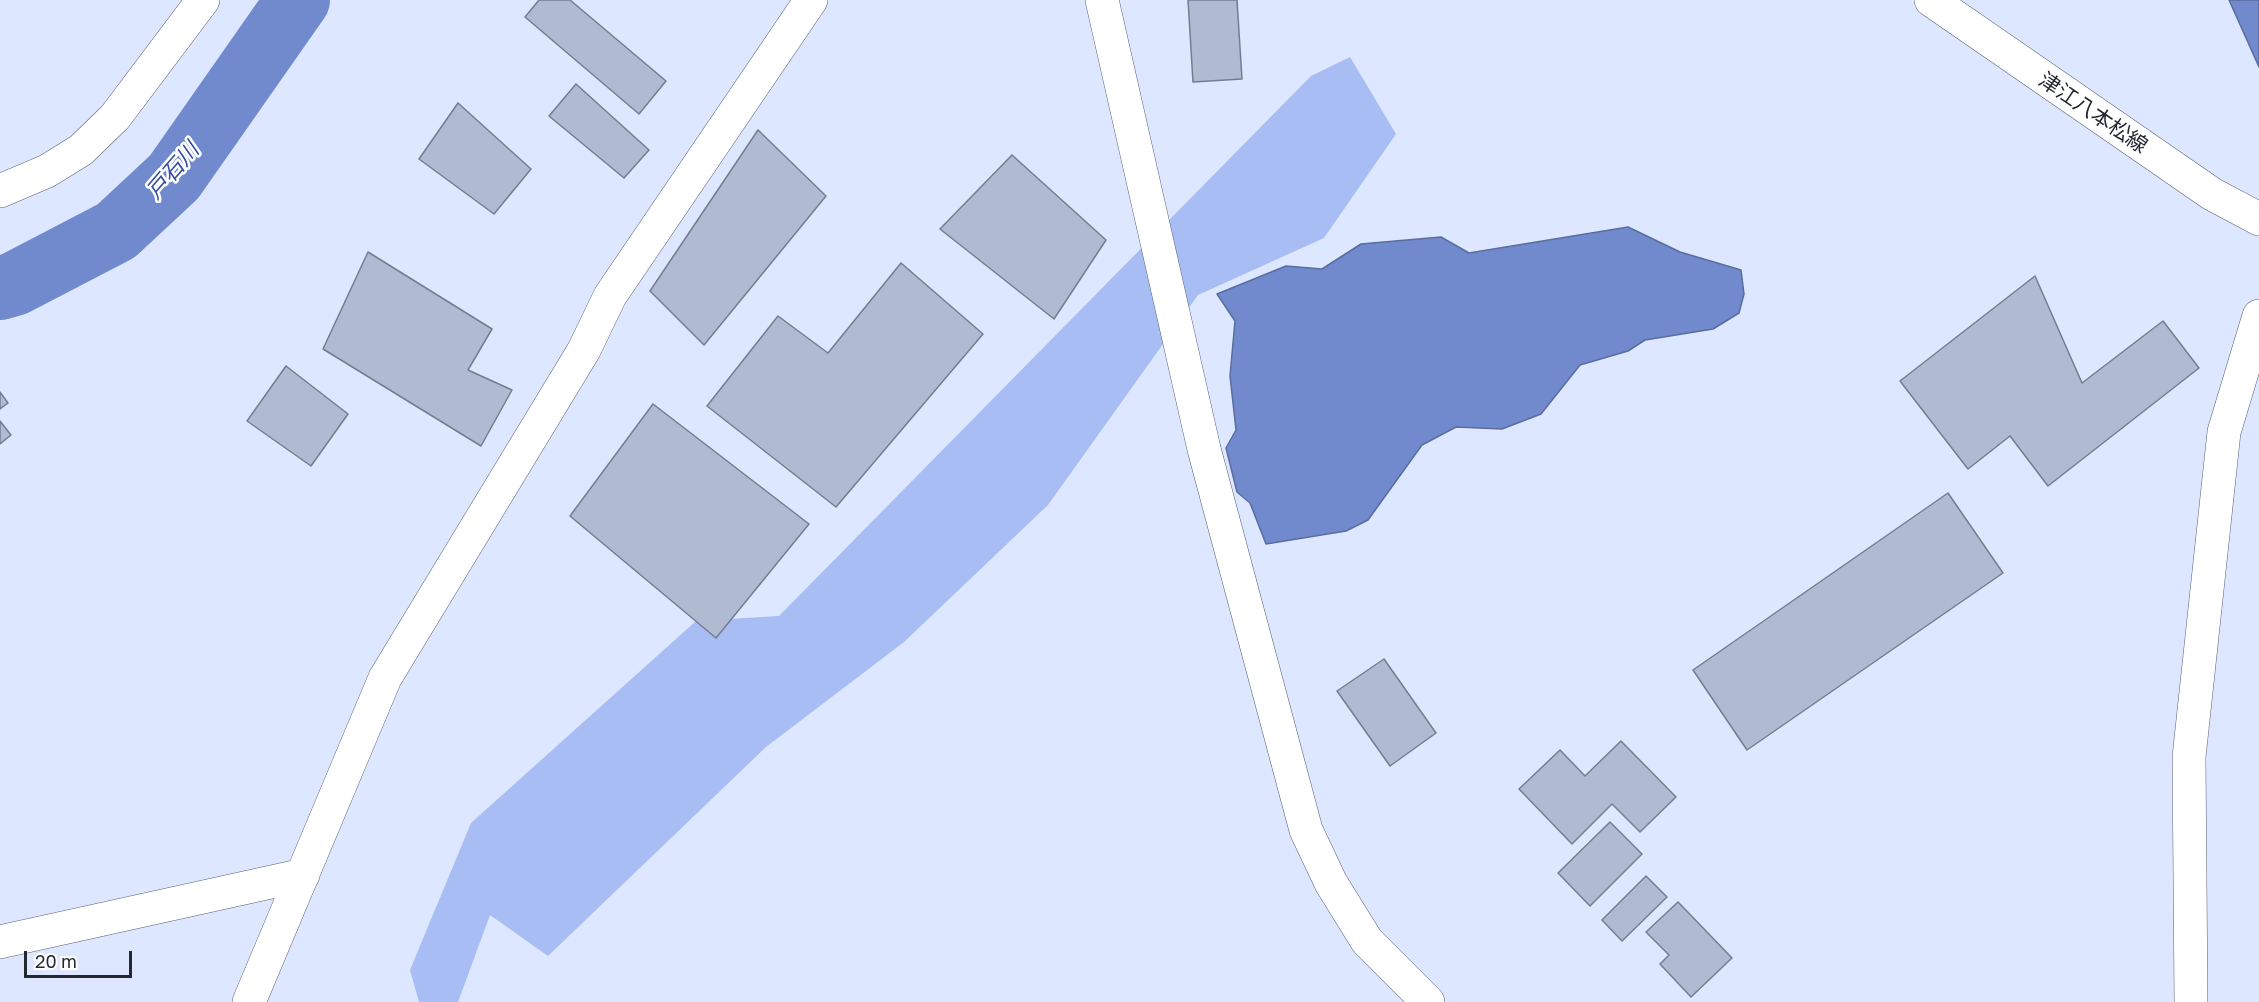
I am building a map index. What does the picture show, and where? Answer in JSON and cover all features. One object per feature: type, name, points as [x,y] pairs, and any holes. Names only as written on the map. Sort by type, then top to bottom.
[{"type":"street","points":[[0,190],[46,171],[81,150],[115,117],[202,0]]},
{"type":"street","points":[[249,1002],[385,678],[584,350],[610,296],[811,0]]},
{"type":"street","points":[[1102,0],[1204,449],[1306,830],[1331,883],[1367,941],[1428,1002]]},
{"type":"street","name":"津江八本松線","points":[[1931,0],[2212,194],[2259,219]]},
{"type":"street","points":[[2191,1002],[2189,757],[2224,432],[2259,316]]},
{"type":"street","points":[[0,942],[303,875]]},
{"type":"shaded area","points":[[2229,0],[2259,0],[2259,67]]},
{"type":"shaded area","points":[[1350,57],[1396,134],[1324,238],[1198,295],[1048,505],[904,642],[766,747],[548,956],[490,915],[458,1002],[419,1002],[410,970],[471,823],[696,621],[779,616],[1311,76]]},
{"type":"shaded area","points":[[1628,227],[1680,252],[1741,270],[1744,294],[1739,313],[1713,329],[1645,340],[1628,351],[1580,365],[1541,414],[1502,429],[1456,427],[1422,445],[1368,520],[1346,531],[1266,544],[1250,503],[1237,492],[1226,448],[1236,430],[1230,376],[1235,321],[1217,294],[1286,266],[1322,269],[1361,244],[1441,237],[1469,253]]},
{"type":"building","points":[[539,0],[570,0],[666,81],[639,114],[525,17]]},
{"type":"building","points":[[1188,0],[1237,0],[1242,79],[1193,82]]},
{"type":"building","points":[[576,84],[649,150],[624,178],[549,116]]},
{"type":"building","points":[[458,103],[531,169],[494,214],[419,159]]},
{"type":"building","points":[[758,130],[826,196],[704,345],[650,291]]},
{"type":"building","points":[[1012,155],[1106,240],[1054,319],[940,229]]},
{"type":"building","points":[[368,252],[492,329],[468,370],[512,390],[481,446],[323,349]]},
{"type":"building","points":[[901,263],[983,334],[836,507],[707,406],[778,316],[828,353]]},
{"type":"building","points":[[2035,276],[2082,383],[2163,321],[2199,368],[2048,486],[2010,436],[1968,469],[1900,381]]},
{"type":"building","points":[[286,366],[348,414],[311,466],[247,421]]},
{"type":"building","points":[[0,392],[8,403],[0,409]]},
{"type":"building","points":[[653,404],[809,524],[716,638],[570,516]]},
{"type":"building","points":[[0,421],[11,435],[0,444]]},
{"type":"building","points":[[1948,493],[2003,573],[1747,750],[1693,670]]},
{"type":"building","points":[[1384,659],[1436,733],[1390,766],[1337,691]]},
{"type":"building","points":[[1621,741],[1676,797],[1640,832],[1612,804],[1572,844],[1519,789],[1560,750],[1585,776]]},
{"type":"building","points":[[1610,822],[1642,854],[1590,906],[1558,873]]},
{"type":"building","points":[[1646,876],[1667,897],[1622,941],[1602,920]]},
{"type":"building","points":[[1678,902],[1732,958],[1691,997],[1660,964],[1669,955],[1646,932]]},
{"type":"waterway","name":"戸石川","points":[[0,288],[14,284],[116,231],[174,177],[298,0]]}]
